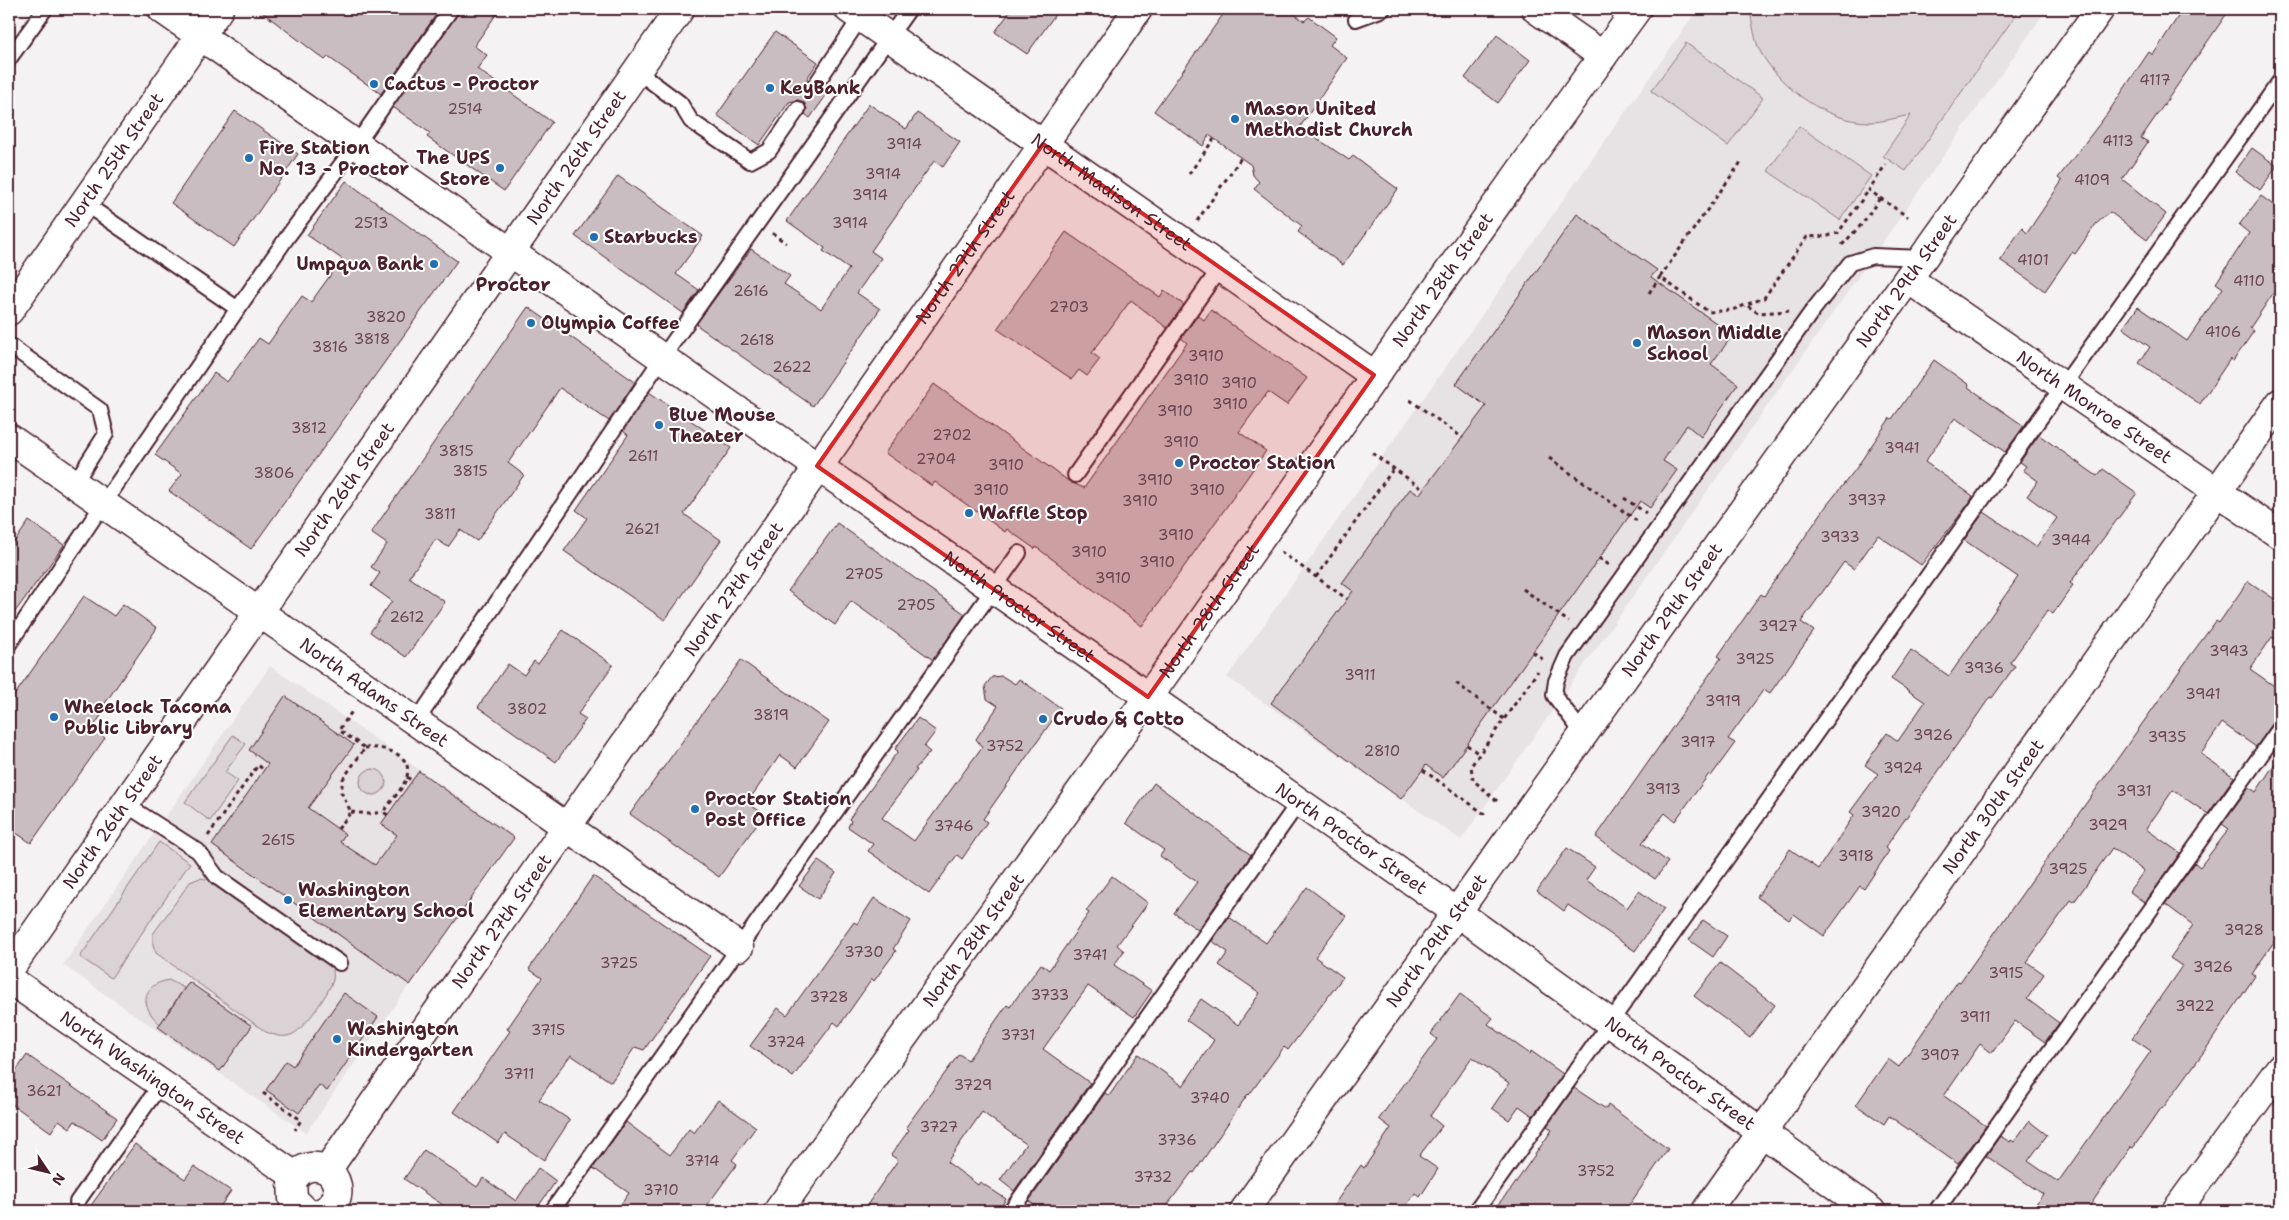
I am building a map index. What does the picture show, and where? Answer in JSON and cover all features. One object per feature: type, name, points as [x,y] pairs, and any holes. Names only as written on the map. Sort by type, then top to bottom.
[{"type":"street","name":"North Proctor Street","points":[[162,9],[1458,912],[1870,1211]]},
{"type":"street","name":"North 25th Street","points":[[9,311],[219,9]]},
{"type":"street","name":"North 26th Street","points":[[9,970],[680,9]]},
{"type":"street","name":"North 27th Street","points":[[327,1170],[568,829],[817,466],[1138,9]]},
{"type":"street","points":[[1536,9],[1603,56]]},
{"type":"street","name":"North 28th Street","points":[[778,1211],[1148,697],[1374,375],[1527,165],[1637,9]]},
{"type":"street","name":"North 29th Street","points":[[1244,1211],[2100,9]]},
{"type":"street","name":"North Madison Street","points":[[855,13],[1374,375]]},
{"type":"street","name":"North Monroe Street","points":[[1916,269],[2064,387],[2280,534]]},
{"type":"street","name":"North 30th Street","points":[[1706,1211],[2280,403]]},
{"type":"street","name":"North Adams Street","points":[[9,438],[739,947]]},
{"type":"street","name":"North Washington Street","points":[[9,979],[295,1176]]},
{"type":"street","points":[[2176,1211],[2280,1068]]},
{"type":"street","points":[[318,1166],[327,1170],[335,1178],[338,1186],[338,1195],[317,1210],[292,1196],[291,1188],[295,1176],[310,1167],[318,1166]]},
{"type":"lane","points":[[9,60],[45,9]]},
{"type":"lane","points":[[9,644],[238,309],[451,9]]},
{"type":"lane","points":[[416,722],[662,358],[909,9]]},
{"type":"lane","points":[[1356,19],[1384,9]]},
{"type":"lane","points":[[816,84],[855,13]]},
{"type":"lane","points":[[637,71],[680,103],[691,121],[750,161],[769,151],[798,108]]},
{"type":"lane","points":[[1476,1211],[1612,1023],[2280,82]]},
{"type":"lane","points":[[84,203],[238,309]]},
{"type":"lane","points":[[1584,735],[1554,695],[1556,681],[1567,656],[1809,316],[1850,263],[1874,256],[1916,269]]},
{"type":"lane","points":[[1075,476],[1220,268]]},
{"type":"lane","points":[[9,345],[100,410],[106,434],[74,484]]},
{"type":"lane","points":[[552,1211],[1019,553]]},
{"type":"lane","points":[[1936,1211],[2280,728]]},
{"type":"lane","points":[[1011,1211],[1299,802]]},
{"type":"lane","points":[[125,804],[198,851],[217,877],[340,963]]},
{"type":"lane","points":[[78,1202],[161,1084]]},
{"type":"path","points":[[1189,174],[1214,139]]},
{"type":"path","points":[[1197,221],[1241,158]]},
{"type":"path","points":[[1649,293],[1742,162]]},
{"type":"path","points":[[1660,277],[1709,312],[1732,310],[1748,306],[1764,298],[1807,237],[1838,233],[1886,164]]},
{"type":"path","points":[[1869,190],[1908,217]]},
{"type":"path","points":[[1840,251],[1842,244],[1862,224],[1880,198]]},
{"type":"path","points":[[1748,306],[1758,313],[1794,310]]},
{"type":"path","points":[[1410,400],[1463,438]]},
{"type":"path","points":[[1372,453],[1424,490]]},
{"type":"path","points":[[1549,458],[1642,524]]},
{"type":"path","points":[[1316,577],[1394,468]]},
{"type":"path","points":[[1624,498],[1649,515]]},
{"type":"path","points":[[1599,558],[1612,567]]},
{"type":"path","points":[[1297,564],[1348,599]]},
{"type":"path","points":[[1523,589],[1572,624]]},
{"type":"path","points":[[1534,652],[1545,661]]},
{"type":"path","points":[[1456,683],[1504,719]]},
{"type":"path","points":[[339,730],[365,748],[375,747],[397,753],[406,763],[407,777],[383,812]]},
{"type":"path","points":[[1467,746],[1479,754]]},
{"type":"path","points":[[351,812],[341,792],[343,779],[365,748]]},
{"type":"path","points":[[198,851],[258,765],[264,770]]},
{"type":"path","points":[[1423,770],[1486,815]]},
{"type":"path","points":[[407,777],[412,781]]},
{"type":"path","points":[[351,812],[369,814],[383,812],[388,815]]},
{"type":"path","points":[[338,829],[351,812]]},
{"type":"path","points":[[263,1093],[301,1120],[295,1130]]},
{"type":"highlighted area","points":[[1043,144],[1374,375],[1148,697],[817,466]]},
{"type":"shaded area","name":"Mason Middle School","points":[[1698,9],[2047,9],[1461,840],[1227,677]]},
{"type":"shaded area","points":[[1749,9],[2020,9],[1906,171],[1883,156],[1911,115],[1875,122],[1854,121],[1822,110],[1807,101],[1781,79],[1761,53],[1755,37]]},
{"type":"shaded area","points":[[1686,43],[1763,98],[1728,146],[1651,91]]},
{"type":"shaded area","points":[[1799,126],[1871,176],[1840,220],[1768,171]]},
{"type":"shaded area","name":"Washington Elementary School","points":[[270,666],[513,835],[306,1133],[63,965]]},
{"type":"shaded area","points":[[233,735],[246,744],[225,772],[238,781],[210,821],[185,802]]},
{"type":"shaded area","points":[[373,769],[382,773],[386,782],[382,791],[373,795],[364,791],[360,782],[364,773]]},
{"type":"shaded area","points":[[159,842],[190,863],[111,978],[80,957]]},
{"type":"shaded area","points":[[200,878],[213,880],[332,964],[333,980],[327,993],[310,1018],[293,1034],[282,1036],[266,1032],[156,953],[153,945],[153,934],[190,882]]},
{"type":"shaded area","points":[[169,980],[184,988],[160,1024],[149,1011],[146,998],[148,992],[153,987]]},
{"type":"building","points":[[258,9],[440,9],[381,94],[328,57],[325,60]]},
{"type":"building","points":[[460,9],[500,9],[474,46],[487,55],[477,69],[552,122],[504,191],[427,137],[430,133],[393,107]]},
{"type":"building","points":[[1012,9],[1059,9],[1027,54],[995,32]]},
{"type":"building","name":"Mason United Methodist Church","points":[[1227,9],[1287,9],[1304,21],[1309,17],[1336,37],[1330,45],[1347,58],[1300,127],[1349,160],[1353,156],[1398,189],[1343,265],[1298,232],[1302,226],[1254,189],[1259,182],[1253,175],[1251,165],[1209,135],[1203,146],[1154,111]]},
{"type":"building","points":[[2183,9],[2230,9],[2141,138],[2148,142],[2122,179],[2166,214],[2147,240],[2110,212],[2096,224],[2075,254],[2072,252],[2045,291],[2000,260],[2022,228],[2027,233],[2062,181],[2058,178],[2107,114],[2149,52],[2153,55]]},
{"type":"building","points":[[775,32],[818,62],[807,78],[808,87],[815,93],[823,89],[828,93],[810,118],[805,114],[807,109],[803,102],[798,100],[789,102],[759,145],[717,115]]},
{"type":"building","points":[[1497,35],[1530,60],[1498,103],[1465,78]]},
{"type":"building","points":[[869,104],[906,129],[917,113],[960,142],[943,167],[934,161],[871,251],[881,258],[857,293],[880,309],[813,406],[698,326],[697,323],[751,249],[790,276],[784,284],[821,309],[849,269],[823,251],[825,248],[787,221]]},
{"type":"building","points":[[235,111],[298,154],[234,247],[171,203]]},
{"type":"building","points":[[2252,148],[2277,166],[2260,190],[2235,172]]},
{"type":"building","points":[[618,176],[703,236],[676,274],[699,290],[683,313],[575,236]]},
{"type":"building","points":[[346,181],[457,261],[251,549],[169,491],[182,474],[155,455],[214,373],[227,382],[259,338],[268,344],[302,296],[311,302],[342,259],[307,235]]},
{"type":"building","points":[[2261,196],[2280,210],[2280,283],[2250,328],[2254,331],[2233,361],[2230,359],[2200,404],[2139,363],[2150,347],[2123,328],[2138,307],[2187,341],[2223,288],[2216,283],[2249,233],[2239,225]]},
{"type":"building","points":[[1577,214],[1657,270],[1651,277],[1733,335],[1711,364],[1738,384],[1701,437],[1687,425],[1663,461],[1677,470],[1650,508],[1640,501],[1443,778],[1426,765],[1401,799],[1271,703],[1353,591],[1342,583],[1410,489],[1419,495],[1486,406],[1456,384]]},
{"type":"building","points":[[1066,232],[1160,297],[1164,290],[1184,305],[1167,328],[1131,300],[1092,353],[1100,359],[1087,376],[1079,370],[1072,379],[997,329]]},
{"type":"building","points":[[528,307],[635,382],[609,421],[560,388],[508,463],[524,475],[477,541],[460,530],[448,547],[436,539],[409,577],[445,602],[406,657],[370,632],[392,601],[371,586],[380,573],[371,567],[387,544],[371,533]]},
{"type":"building","name":"Proctor Station","points":[[1211,310],[1307,378],[1287,405],[1268,392],[1239,432],[1266,451],[1142,626],[1036,547],[1035,549],[1007,529],[1005,532],[935,482],[932,486],[885,453],[934,384],[1070,482],[1084,488],[1187,343],[1181,338],[1198,315],[1204,320]]},
{"type":"building","points":[[1934,360],[1969,385],[1968,387],[2024,426],[2005,452],[1955,418],[1925,462],[1973,496],[1970,502],[1921,565],[1878,535],[1854,569],[1844,562],[1801,622],[1814,631],[1770,693],[1764,689],[1728,739],[1735,743],[1711,776],[1709,774],[1675,821],[1665,813],[1642,843],[1668,862],[1655,879],[1596,837],[1721,658],[1718,656],[1761,594],[1764,596],[1827,505],[1855,470],[1890,418],[1892,419]]},
{"type":"building","points":[[649,392],[731,448],[684,514],[721,540],[665,620],[564,551],[587,518],[576,510],[628,435],[623,431]]},
{"type":"building","points":[[2039,435],[2097,476],[2103,469],[2137,493],[2070,583],[2073,585],[2053,614],[2048,610],[2010,663],[2015,666],[1992,698],[1990,697],[1885,848],[1889,851],[1864,889],[1860,886],[1824,936],[1794,914],[1789,920],[1757,897],[1790,849],[1818,869],[1854,815],[1850,812],[1878,774],[1865,765],[1887,733],[1898,741],[1925,702],[1891,679],[1911,650],[1949,676],[2018,577],[1964,540],[1984,512],[2036,547],[2057,518],[2027,496],[2038,481],[2023,470],[2026,466],[2020,462]]},
{"type":"building","points":[[29,521],[64,545],[9,620],[9,550]]},
{"type":"building","points":[[837,523],[965,614],[933,660],[851,601],[835,625],[788,591]]},
{"type":"building","points":[[2248,581],[2280,603],[2280,643],[2272,637],[2250,669],[2280,690],[2280,717],[2273,723],[2256,747],[2222,723],[2201,754],[2234,777],[2208,814],[2173,790],[2146,829],[2180,853],[2145,903],[2129,891],[2144,871],[2112,848],[2074,902],[2071,900],[2027,962],[2044,974],[2027,999],[2059,1023],[2045,1042],[2015,1021],[1992,1053],[1980,1044],[1944,1096],[1986,1126],[1958,1164],[1889,1116],[1884,1124],[1856,1105],[1888,1059],[1899,1067],[1958,981],[1960,982],[2190,656],[2216,621],[2219,623]]},
{"type":"building","name":"Wheelock Tacoma Public Library","points":[[84,596],[114,616],[123,604],[157,628],[101,709],[104,711],[92,729],[105,738],[31,843],[9,828],[9,703]]},
{"type":"building","points":[[563,630],[613,665],[578,714],[586,719],[556,762],[478,707],[508,664],[524,675],[534,661],[538,664]]},
{"type":"building","points":[[741,660],[829,722],[797,767],[780,755],[747,803],[764,814],[719,877],[630,814]]},
{"type":"building","points":[[1002,676],[1015,684],[1019,679],[1061,708],[983,819],[987,822],[962,859],[957,855],[929,894],[868,851],[873,844],[848,827],[851,821],[849,819],[898,751],[895,749],[918,718],[936,731],[924,747],[930,752],[915,769],[917,770],[882,818],[914,841],[982,747],[976,739],[998,706],[987,699],[985,686],[992,677]]},
{"type":"building","points":[[285,696],[354,745],[308,808],[345,834],[340,842],[375,865],[397,835],[381,824],[419,771],[514,838],[410,985],[212,845],[268,764],[249,750]]},
{"type":"building","points":[[2280,756],[2280,933],[2252,974],[2255,976],[2208,1046],[2133,1148],[2131,1147],[2086,1211],[2031,1211],[2043,1194],[1986,1156],[2000,1136],[2010,1142],[2011,1140],[2014,1142],[2029,1121],[2047,1135],[2028,1161],[2058,1182],[2151,1051],[2132,1038],[2182,966],[2170,958],[2193,925],[2165,904],[2195,863],[2200,867],[2229,829],[2222,824],[2249,787],[2256,792]]},
{"type":"building","points":[[1154,783],[1251,855],[1198,930],[1174,913],[1197,882],[1160,856],[1164,850],[1126,823]]},
{"type":"building","points":[[1567,848],[1595,867],[1586,880],[1627,908],[1639,891],[1664,909],[1635,951],[1568,905],[1564,911],[1537,891]]},
{"type":"building","points":[[818,861],[836,873],[818,899],[799,886]]},
{"type":"building","points":[[593,876],[710,956],[644,1050],[635,1047],[611,1082],[571,1055],[562,1066],[539,1100],[570,1120],[544,1160],[505,1134],[498,1143],[454,1112],[510,1031],[507,1029],[542,978],[529,969]]},
{"type":"building","points":[[1112,876],[1148,903],[1117,945],[1124,951],[1114,965],[1152,991],[1134,1017],[1088,986],[1043,1049],[1090,1083],[1014,1191],[1000,1180],[1026,1144],[982,1112],[947,1162],[978,1185],[980,1182],[1006,1199],[998,1211],[863,1211],[898,1160],[891,1155],[909,1130],[906,1127],[959,1054],[968,1060],[1007,1005],[1010,1007],[1041,964],[1049,970],[1089,913],[1086,911]]},
{"type":"building","points":[[1307,887],[1346,916],[1315,957],[1343,977],[1288,1050],[1284,1047],[1248,1094],[1194,1173],[1192,1172],[1163,1211],[1042,1211],[1029,1201],[1105,1093],[1109,1096],[1138,1054],[1183,1086],[1214,1040],[1186,1020],[1201,999],[1238,1025],[1260,993],[1219,965],[1228,952],[1212,941],[1229,917],[1266,943]]},
{"type":"building","points":[[874,898],[911,921],[893,949],[896,951],[874,981],[872,979],[839,1026],[834,1022],[793,1077],[750,1046],[778,1008],[787,1015],[854,922],[857,924]]},
{"type":"building","points":[[1703,920],[1727,936],[1713,957],[1689,940]]},
{"type":"building","points":[[1720,963],[1775,1005],[1750,1038],[1694,996]]},
{"type":"building","points":[[189,982],[252,1026],[220,1071],[158,1027]]},
{"type":"building","name":"Washington Kindergarten","points":[[344,993],[378,1017],[327,1091],[319,1085],[299,1113],[266,1090],[286,1061],[293,1066]]},
{"type":"building","points":[[1460,994],[1493,1018],[1488,1024],[1530,1054],[1531,1051],[1563,1074],[1533,1116],[1519,1106],[1509,1120],[1492,1108],[1509,1083],[1472,1057],[1430,1116],[1442,1126],[1419,1156],[1438,1169],[1420,1197],[1415,1193],[1403,1211],[1330,1211],[1361,1165],[1364,1168],[1391,1128],[1379,1119],[1437,1039],[1431,1034]]},
{"type":"building","points":[[27,1055],[117,1118],[102,1140],[75,1121],[70,1128],[59,1120],[51,1132],[9,1102],[9,1081]]},
{"type":"building","points":[[1574,1088],[1606,1109],[1608,1105],[1668,1149],[1625,1211],[1492,1211],[1512,1188],[1552,1130],[1547,1126]]},
{"type":"building","points":[[718,1100],[756,1127],[732,1160],[737,1164],[703,1211],[616,1211],[629,1193],[593,1168],[626,1122],[670,1155],[689,1129],[694,1133]]},
{"type":"building","points":[[135,1144],[185,1179],[194,1166],[231,1191],[217,1211],[87,1211]]},
{"type":"building","points":[[424,1150],[477,1187],[483,1178],[516,1201],[538,1168],[556,1181],[535,1211],[452,1211],[404,1179]]},
{"type":"place","name":"Cactus - Proctor","points":[[374,84]]},
{"type":"place","name":"KeyBank","points":[[770,88]]},
{"type":"place","name":"Mason United Methodist Church","points":[[1235,119]]},
{"type":"place","name":"Fire Station No. 13 - Proctor","points":[[249,158]]},
{"type":"place","name":"The UPS Store","points":[[500,168]]},
{"type":"place","name":"Starbucks","points":[[594,237]]},
{"type":"place","name":"Umpqua Bank","points":[[434,264]]},
{"type":"place","name":"Olympia Coffee","points":[[531,323]]},
{"type":"place","name":"Mason Middle School","points":[[1637,343]]},
{"type":"place","name":"Blue Mouse Theater","points":[[659,425]]},
{"type":"place","name":"Proctor Station","points":[[1179,463]]},
{"type":"place","name":"Waffle Stop","points":[[969,513]]},
{"type":"place","name":"Wheelock Tacoma Public Library","points":[[54,717]]},
{"type":"place","name":"Crudo & Cotto","points":[[1043,719]]},
{"type":"place","name":"Proctor Station Post Office","points":[[695,809]]},
{"type":"place","name":"Washington Elementary School","points":[[288,900]]},
{"type":"place","name":"Washington Kindergarten","points":[[337,1039]]},
{"type":"district","name":"Proctor","points":[[513,284]]}]
